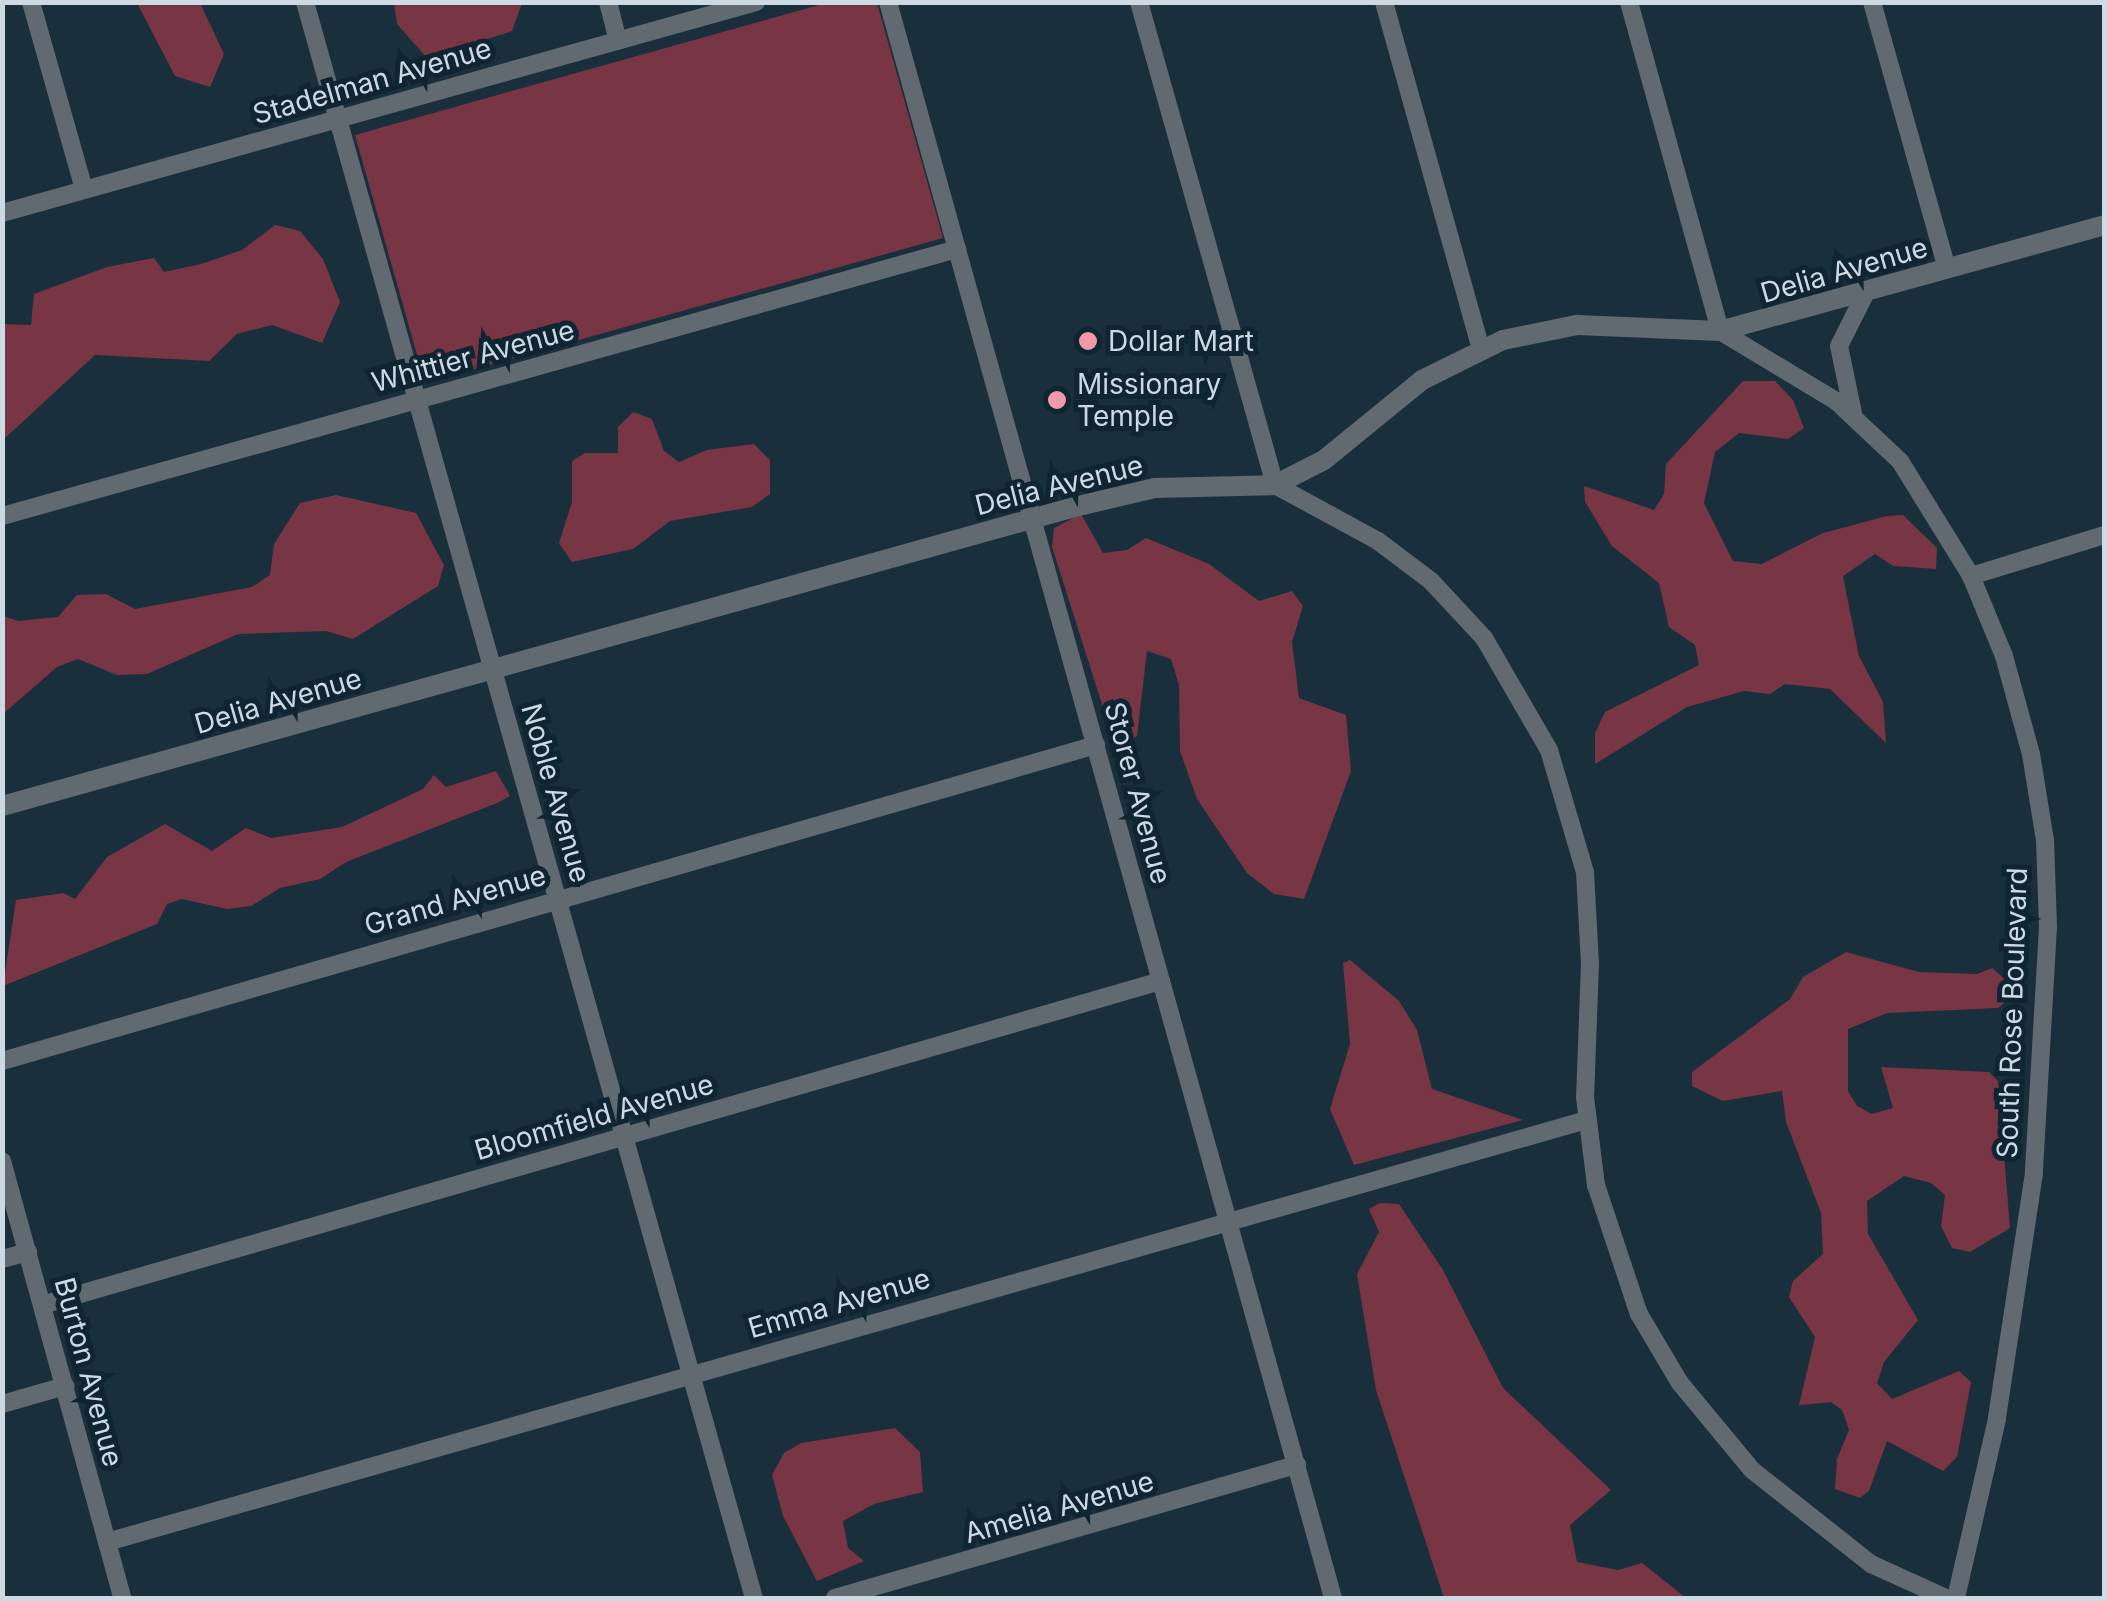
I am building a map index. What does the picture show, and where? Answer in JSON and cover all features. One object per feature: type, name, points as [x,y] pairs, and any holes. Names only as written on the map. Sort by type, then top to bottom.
[{"type":"street","points":[[31,2],[84,189]]},
{"type":"street","name":"Noble Avenue","points":[[305,2],[754,1598]]},
{"type":"street","points":[[608,2],[618,41]]},
{"type":"street","name":"Stadelman Avenue","points":[[2,212],[756,2]]},
{"type":"street","name":"Storer Avenue","points":[[888,2],[1334,1598]]},
{"type":"street","points":[[1139,2],[1275,485],[1378,540],[1431,581],[1484,638],[1538,727],[1566,795],[1585,872],[1586,1120],[1621,1270],[1660,1354],[1704,1416],[1752,1470],[1834,1539],[1895,1577],[1946,1598]]},
{"type":"street","points":[[1384,2],[1481,350]]},
{"type":"street","points":[[1629,2],[1720,331]]},
{"type":"street","points":[[1872,2],[1947,269]]},
{"type":"street","name":"Delia Avenue","points":[[2,806],[1032,518],[1155,488],[1275,485],[1324,460],[1422,380],[1481,350],[1578,325],[1720,331],[2104,225]]},
{"type":"street","name":"Whittier Avenue","points":[[2,516],[958,249]]},
{"type":"street","points":[[1854,414],[1839,346],[1866,292]]},
{"type":"street","name":"South Rose Boulevard","points":[[1720,331],[1854,414],[1900,462],[1971,576],[2004,656],[2031,754],[2045,840],[2048,927],[2034,1174],[2019,1290],[1956,1598]]},
{"type":"street","points":[[1971,576],[2104,535]]},
{"type":"street","name":"Grand Avenue","points":[[2,1062],[1096,745]]},
{"type":"street","name":"Bloomfield Avenue","points":[[42,1305],[1161,981]]},
{"type":"street","name":"Emma Avenue","points":[[107,1542],[1586,1120]]},
{"type":"street","name":"Burton Avenue","points":[[2,1161],[122,1598]]},
{"type":"street","points":[[2,1259],[28,1252]]},
{"type":"street","points":[[2,1404],[65,1386]]},
{"type":"street","name":"Amelia Avenue","points":[[836,1598],[1297,1465]]},
{"type":"shaded area","points":[[394,2],[522,3],[512,31],[427,58],[397,24]]},
{"type":"shaded area","points":[[137,3],[200,3],[224,54],[210,87],[175,76]]},
{"type":"shaded area","points":[[826,3],[877,3],[943,238],[425,383],[355,135]]},
{"type":"shaded area","points":[[275,225],[300,231],[323,259],[340,302],[322,343],[272,325],[237,334],[209,361],[95,355],[3,440],[3,324],[31,325],[34,294],[107,267],[154,258],[164,272],[201,264],[242,250]]},
{"type":"shaded area","points":[[1743,381],[1775,381],[1793,400],[1804,428],[1788,439],[1739,433],[1715,452],[1704,503],[1733,561],[1762,564],[1823,533],[1887,516],[1903,515],[1937,548],[1936,569],[1893,566],[1875,554],[1843,576],[1859,656],[1883,702],[1886,743],[1830,689],[1785,684],[1770,694],[1744,691],[1687,707],[1595,764],[1595,733],[1605,712],[1699,665],[1695,645],[1669,627],[1659,583],[1612,546],[1585,502],[1584,486],[1654,510],[1664,494],[1666,464]]},
{"type":"shaded area","points":[[633,412],[652,419],[664,451],[679,462],[707,450],[754,444],[770,460],[770,494],[752,507],[670,521],[633,549],[572,562],[559,543],[572,502],[572,461],[585,453],[618,453],[618,427]]},
{"type":"shaded area","points":[[336,495],[416,513],[444,565],[438,586],[353,639],[326,631],[238,634],[147,674],[117,675],[78,659],[57,667],[3,714],[3,616],[18,621],[58,617],[77,595],[106,594],[135,609],[252,587],[270,575],[274,544],[300,503]]},
{"type":"shaded area","points":[[1081,514],[1103,553],[1127,550],[1146,538],[1209,564],[1259,601],[1292,591],[1303,606],[1292,642],[1299,698],[1346,715],[1351,771],[1304,899],[1274,894],[1247,873],[1197,799],[1180,751],[1179,685],[1171,659],[1147,651],[1137,736],[1116,748],[1052,547],[1054,528]]},
{"type":"shaded area","points":[[496,771],[510,796],[497,803],[346,862],[320,879],[280,888],[251,906],[227,909],[182,899],[167,904],[157,924],[3,986],[16,900],[63,893],[75,899],[107,857],[165,824],[212,851],[246,828],[271,838],[342,827],[423,789],[434,775],[446,787]]},
{"type":"shaded area","points":[[1846,952],[1919,972],[1977,974],[1992,968],[2010,984],[2009,999],[1998,1008],[1887,1013],[1848,1029],[1848,1091],[1857,1106],[1872,1114],[1893,1108],[1881,1067],[1989,1072],[1998,1081],[2010,1228],[1970,1252],[1952,1248],[1941,1226],[1945,1195],[1931,1183],[1904,1176],[1867,1201],[1868,1234],[1918,1320],[1884,1362],[1877,1383],[1892,1399],[1959,1371],[1971,1382],[1957,1457],[1943,1471],[1887,1441],[1869,1491],[1860,1498],[1835,1489],[1837,1459],[1849,1430],[1842,1410],[1831,1402],[1799,1405],[1815,1337],[1789,1297],[1793,1281],[1823,1254],[1821,1213],[1786,1122],[1782,1091],[1723,1101],[1692,1086],[1692,1072],[1790,999],[1803,977]]},
{"type":"shaded area","points":[[1350,960],[1399,1001],[1417,1030],[1432,1089],[1523,1120],[1354,1165],[1330,1109],[1350,1044],[1343,963]]},
{"type":"shaded area","points":[[1380,1203],[1399,1204],[1443,1270],[1503,1388],[1611,1490],[1570,1525],[1577,1562],[1618,1570],[1642,1563],[1686,1598],[1444,1598],[1376,1390],[1357,1274],[1379,1232],[1369,1209]]},
{"type":"shaded area","points":[[895,1428],[920,1452],[923,1492],[874,1504],[843,1521],[848,1548],[864,1561],[817,1581],[783,1516],[772,1475],[784,1453],[801,1443]]},
{"type":"place","name":"Dollar Mart","points":[[1088,341]]},
{"type":"place","name":"Missionary Temple","points":[[1057,400]]}]
